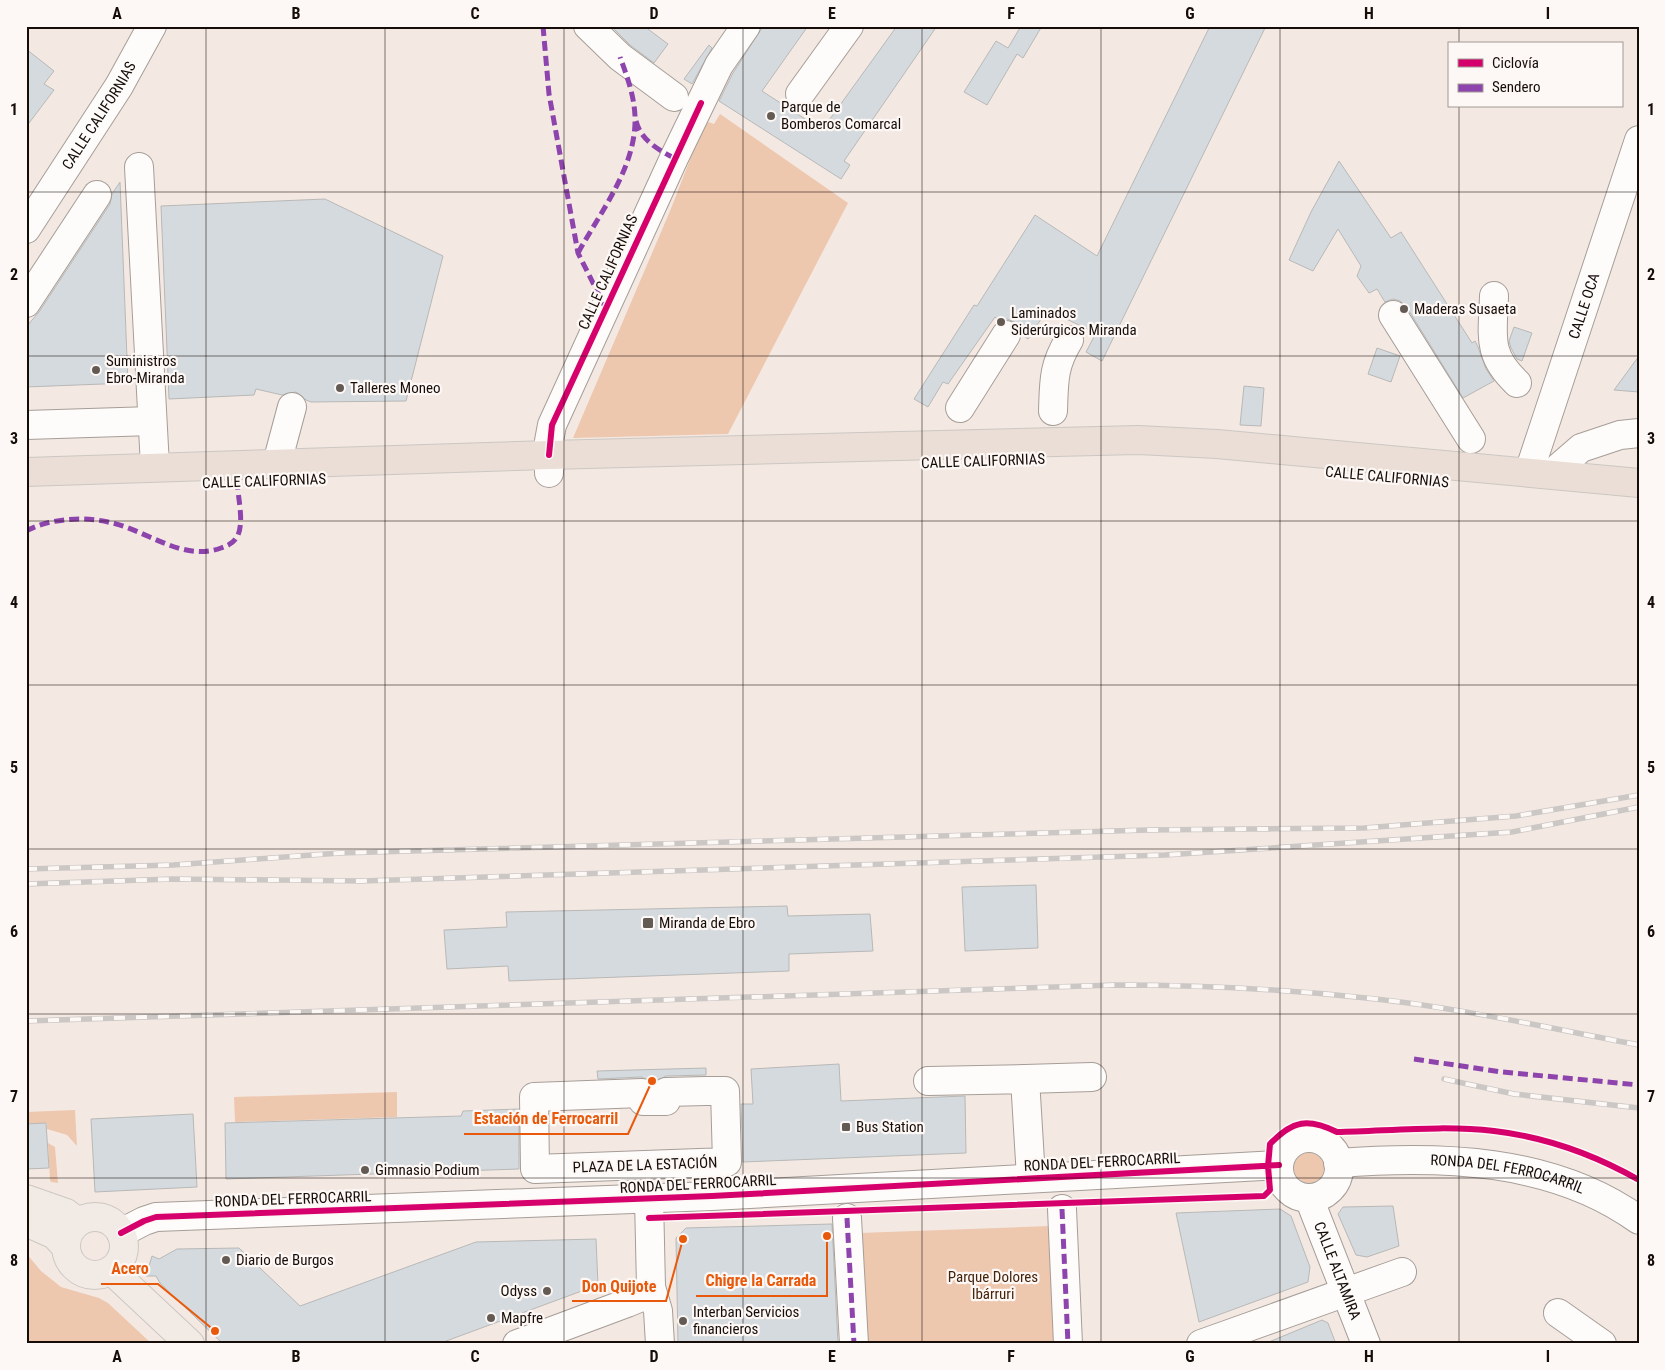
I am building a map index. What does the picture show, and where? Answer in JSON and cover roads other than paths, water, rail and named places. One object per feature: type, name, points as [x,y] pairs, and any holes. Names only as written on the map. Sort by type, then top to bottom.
[{"type":"highway","name":"CALLE CALIFORNIAS","points":[[26,489],[549,464],[1138,440],[1217,444],[1639,483]]},
{"type":"highway","name":"CALLE CALIFORNIAS","points":[[26,472],[277,463],[549,464],[1138,457],[1258,465],[1639,500]]},
{"type":"main road","points":[[26,1199],[66,1213],[78,1222]]},
{"type":"main road","points":[[26,1222],[54,1235],[66,1247],[71,1262],[82,1272],[97,1275],[111,1270],[122,1257],[124,1241],[116,1226],[100,1217],[91,1217],[78,1222],[70,1231],[66,1247]]},
{"type":"main road","points":[[111,1270],[190,1344]]},
{"type":"street","name":"CALLE CALIFORNIAS","points":[[26,229],[119,86],[152,26]]},
{"type":"street","points":[[588,26],[620,56],[674,97]]},
{"type":"street","name":"CALLE CALIFORNIAS","points":[[549,464],[552,426],[719,65],[746,26]]},
{"type":"street","points":[[800,94],[848,26]]},
{"type":"street","name":"CALLE OCA","points":[[1540,473],[1639,140]]},
{"type":"street","points":[[140,167],[155,466]]},
{"type":"street","points":[[26,303],[97,195]]},
{"type":"street","points":[[1494,296],[1494,350],[1498,363],[1517,383]]},
{"type":"street","points":[[1392,315],[1471,438]]},
{"type":"street","points":[[960,408],[1006,335]]},
{"type":"street","points":[[1053,411],[1054,376],[1058,359],[1068,340]]},
{"type":"street","points":[[277,463],[292,407]]},
{"type":"street","points":[[26,425],[152,421]]},
{"type":"street","points":[[1540,473],[1581,448],[1620,435],[1639,433]]},
{"type":"street","points":[[928,1081],[1092,1077]]},
{"type":"street","points":[[1025,1079],[1031,1178]]},
{"type":"street","name":"PLAZA DE LA ESTACIÓN","points":[[725,1091],[727,1162],[536,1169],[534,1097],[642,1093],[643,1101],[666,1101],[666,1092],[725,1091]]},
{"type":"street","points":[[1309,1138],[1327,1144],[1334,1152],[1338,1163],[1338,1171],[1332,1187],[1320,1195],[1309,1198],[1297,1195],[1286,1186],[1280,1176],[1279,1165],[1287,1147],[1294,1142],[1309,1138]]},
{"type":"street","name":"RONDA DEL FERROCARRIL","points":[[1338,1163],[1457,1162],[1523,1170],[1566,1182],[1639,1220]]},
{"type":"street","name":"RONDA DEL FERROCARRIL","points":[[121,1233],[156,1217],[649,1198],[1279,1165]]},
{"type":"street","points":[[649,1198],[651,1287],[656,1300],[660,1333]]},
{"type":"street","name":"CALLE ALTAMIRA","points":[[1309,1198],[1366,1344]]},
{"type":"street","points":[[1062,1209],[1068,1344]]},
{"type":"street","points":[[847,1218],[854,1344]]},
{"type":"street","points":[[1201,1344],[1402,1272]]},
{"type":"street","points":[[517,1344],[628,1303],[639,1298],[651,1287]]},
{"type":"street","points":[[1558,1313],[1602,1344]]},
{"type":"railway","points":[[26,869],[173,865],[340,853],[1148,830],[1364,828],[1516,816],[1639,795]]},
{"type":"railway","points":[[26,884],[173,879],[362,881],[1165,855],[1512,832],[1639,807]]},
{"type":"railway","points":[[26,1021],[1146,985],[1272,990],[1400,1002],[1502,1018],[1639,1045]]},
{"type":"railway","points":[[1444,1079],[1514,1094],[1639,1108]]},
{"type":"place","name":"Parque de Bomberos Comarcal","points":[[771,116]]},
{"type":"place","name":"Maderas Susaeta","points":[[1404,309]]},
{"type":"place","name":"Laminados Siderúrgicos Miranda","points":[[1001,322]]},
{"type":"place","name":"Suministros Ebro-Miranda","points":[[96,370]]},
{"type":"place","name":"Talleres Moneo","points":[[340,388]]},
{"type":"place","name":"Miranda de Ebro","points":[[648,923]]},
{"type":"place","name":"Estación de Ferrocarril","points":[[652,1081]]},
{"type":"place","name":"Bus Station","points":[[846,1127]]},
{"type":"place","name":"Gimnasio Podium","points":[[365,1170]]},
{"type":"place","name":"Chigre la Carrada","points":[[827,1236]]},
{"type":"place","name":"Don Quijote","points":[[683,1239]]},
{"type":"place","name":"Diario de Burgos","points":[[226,1260]]},
{"type":"place","name":"Odyss","points":[[547,1291]]},
{"type":"place","name":"Mapfre","points":[[491,1318]]},
{"type":"place","name":"Interban Servicios financieros","points":[[683,1321]]},
{"type":"place","name":"Acero","points":[[215,1331]]},
{"type":"park label","name":"Parque Dolores Ibárruri","points":[[993,1286]]}]
